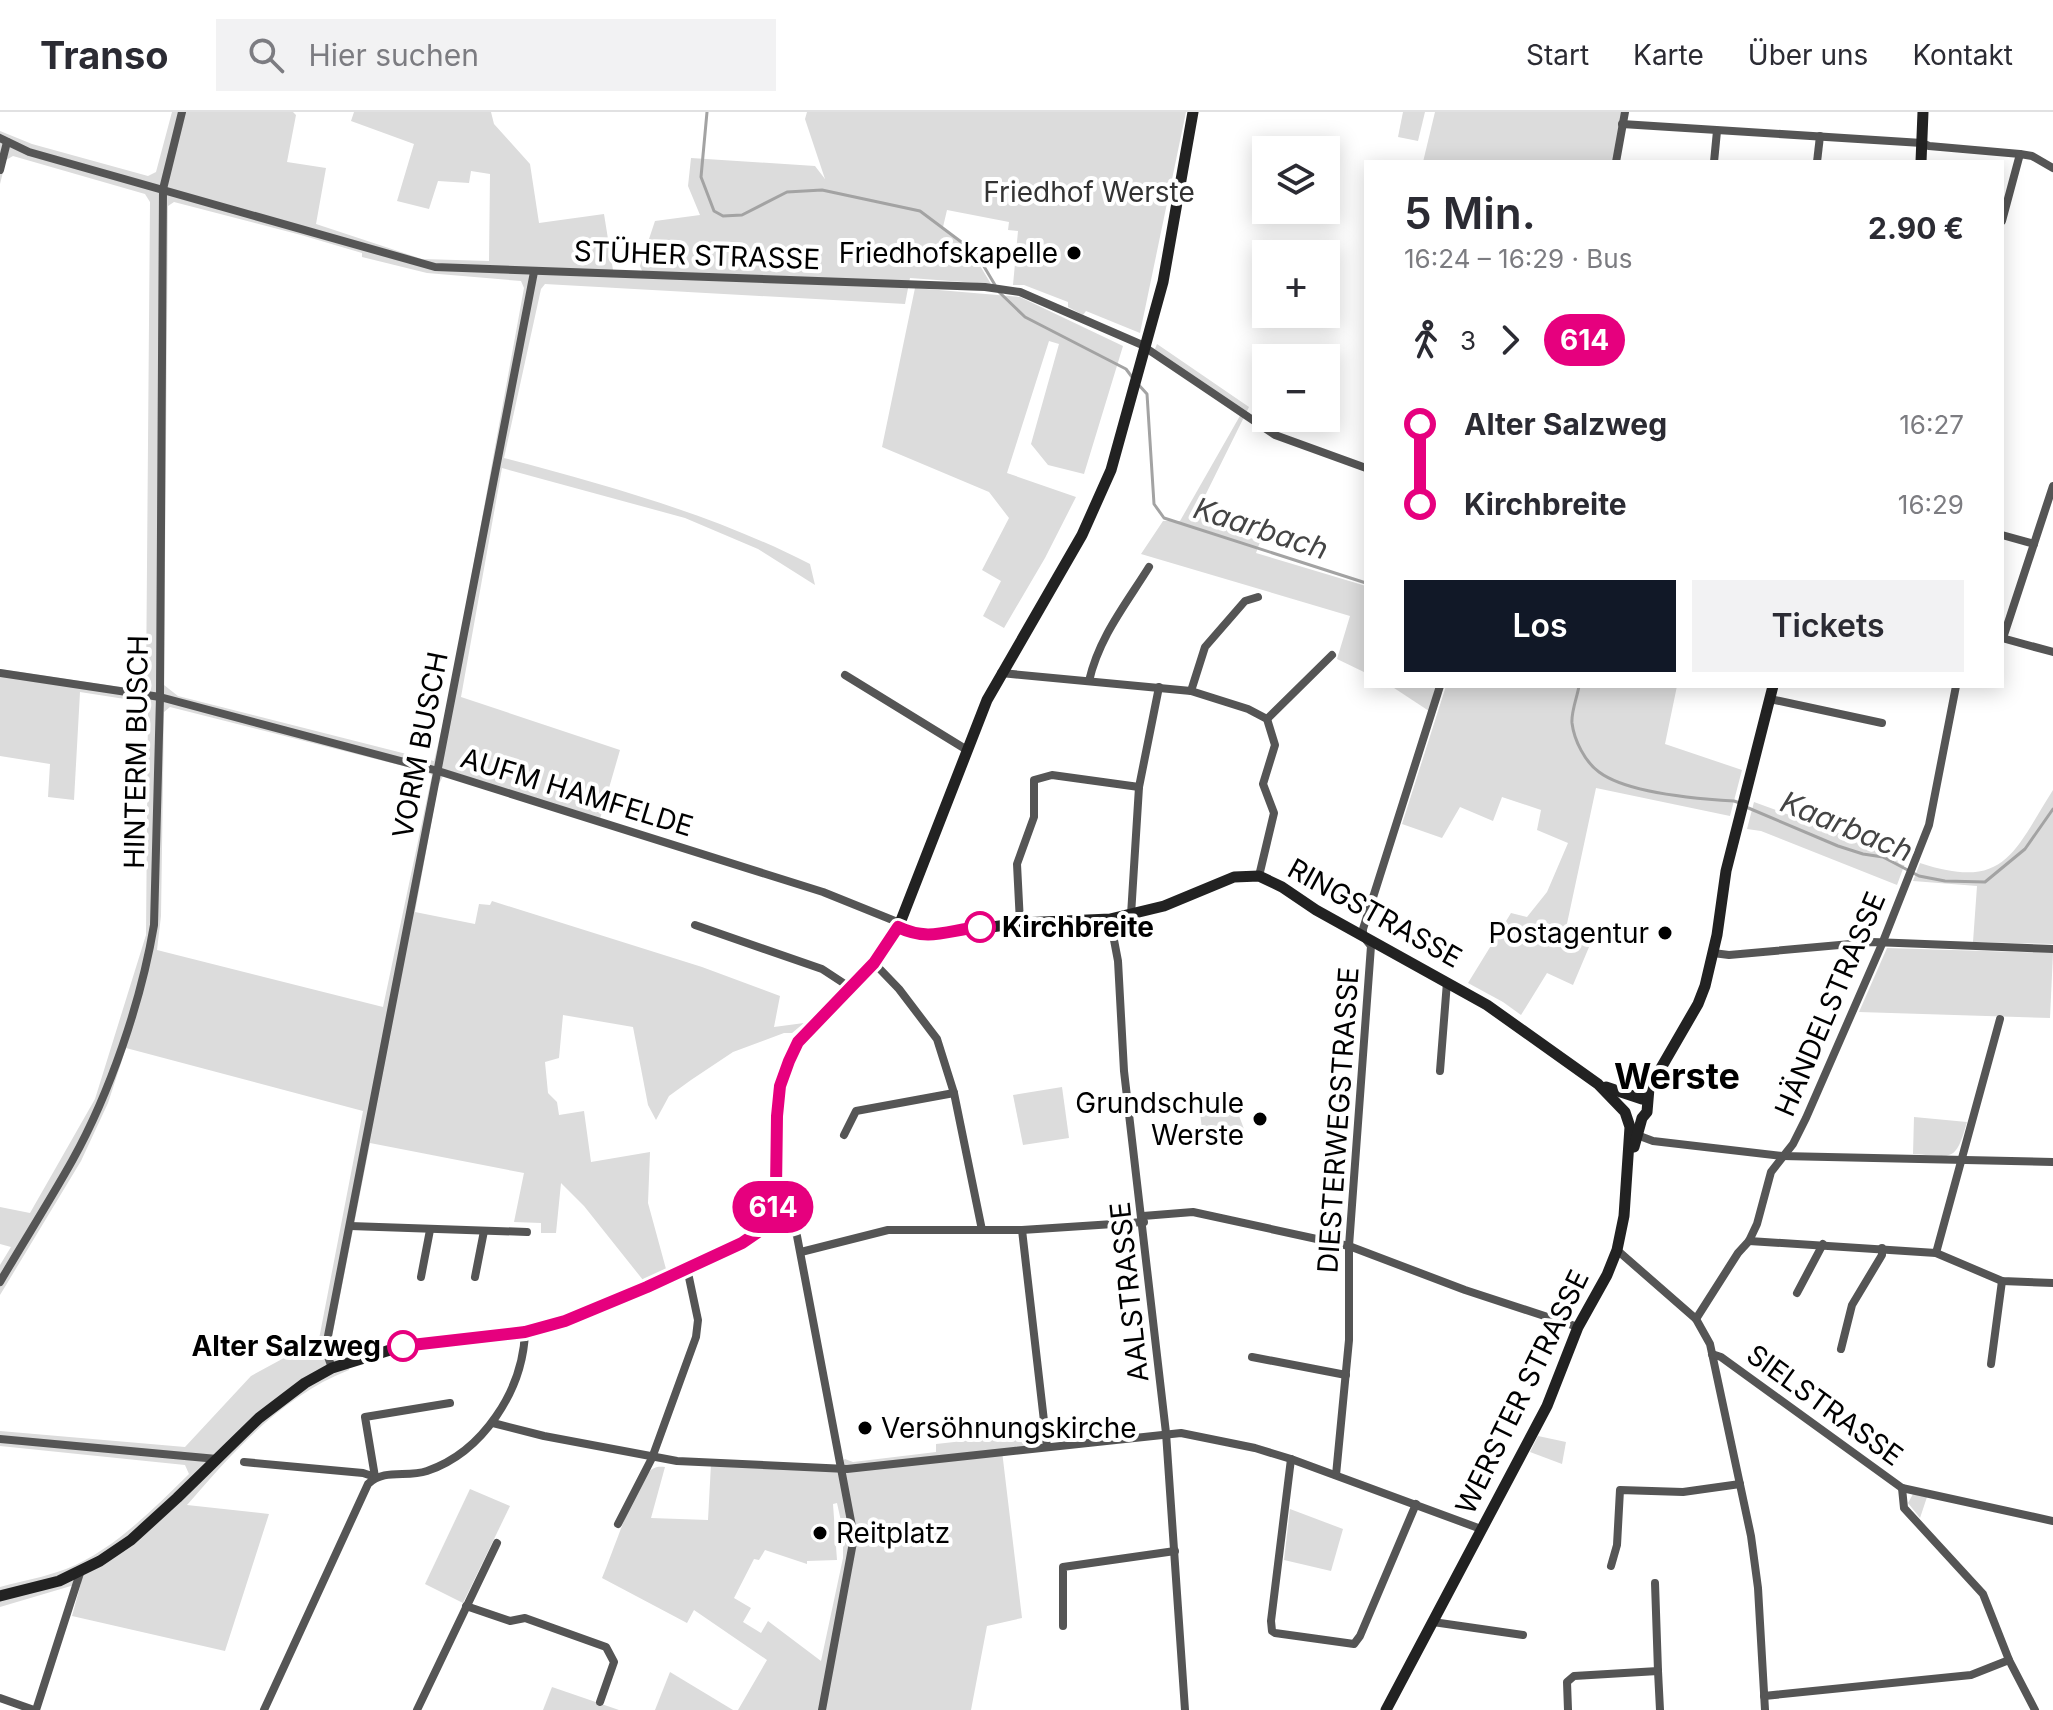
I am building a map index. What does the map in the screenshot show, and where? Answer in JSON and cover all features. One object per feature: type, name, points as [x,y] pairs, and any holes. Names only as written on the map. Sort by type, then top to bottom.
[{"type":"street","name":"HINTERM BUSCH","points":[[0,1282],[74,1158],[90,1123],[125,1037],[154,925],[160,697],[163,189],[182,112]]},
{"type":"street","points":[[0,1596],[59,1581],[100,1561],[131,1540],[259,1418],[305,1383],[332,1368],[403,1346],[525,1332],[593,1311],[750,1237],[766,1222],[773,1208],[776,1189],[780,1086],[798,1042],[874,963],[899,925],[967,750],[1001,673],[1063,569],[1098,503],[1111,470],[1163,282],[1193,112]]},
{"type":"street","points":[[1616,160],[1625,112]]},
{"type":"street","points":[[1921,160],[1923,112]]},
{"type":"street","points":[[1622,124],[1922,143],[2032,156],[2053,168]]},
{"type":"street","points":[[1714,160],[1717,131]]},
{"type":"street","points":[[1817,160],[1820,136]]},
{"type":"street","name":"STÜHER STRASSE","points":[[4,140],[29,152],[427,265],[534,272],[985,287],[1020,292],[1145,347],[1275,435],[1364,467]]},
{"type":"street","points":[[0,170],[4,140]]},
{"type":"street","points":[[2004,214],[2020,154]]},
{"type":"street","name":"VORM BUSCH","points":[[332,1368],[326,1346],[534,272]]},
{"type":"street","points":[[2004,632],[2053,486]]},
{"type":"street","points":[[2004,536],[2034,544]]},
{"type":"street","points":[[1089,681],[1101,645],[1149,567]]},
{"type":"street","points":[[1191,691],[1205,647],[1245,601],[1258,597]]},
{"type":"street","points":[[2004,639],[2053,652]]},
{"type":"street","points":[[1267,719],[1332,655]]},
{"type":"street","name":"AUFM HAMFELDE","points":[[0,673],[160,697],[438,771],[823,892],[899,925]]},
{"type":"street","points":[[1001,673],[1191,691],[1248,709],[1267,719],[1275,745],[1263,784],[1274,813],[1259,876]]},
{"type":"street","points":[[845,675],[967,750]]},
{"type":"street","points":[[1131,915],[1139,787],[1159,687]]},
{"type":"street","name":"DIESTERWEGSTRASSE","points":[[1336,1475],[1349,1334],[1349,1246],[1371,946],[1363,936],[1439,688]]},
{"type":"street","name":"WERSTER STRASSE","points":[[1628,1176],[1628,1101],[1640,1099],[1650,1087],[1702,996],[1713,953],[1723,883],[1773,688]]},
{"type":"street","name":"HÄNDELSTRASSE","points":[[1696,1319],[1749,1241],[1757,1224],[1771,1172],[1793,1144],[1806,1118],[1882,944],[1929,825],[1956,688]]},
{"type":"street","points":[[1770,699],[1882,723]]},
{"type":"street","points":[[1020,923],[1017,864],[1034,817],[1034,780],[1052,775],[1139,787]]},
{"type":"street","name":"RINGSTRASSE","points":[[899,925],[913,935],[929,936],[968,928],[1020,923],[1110,919],[1164,906],[1234,877],[1259,876],[1487,1005],[1598,1084],[1626,1114]]},
{"type":"street","name":"AALSTRASSE","points":[[1110,919],[1118,961],[1124,1071],[1144,1219],[1166,1433],[1185,1710]]},
{"type":"street","points":[[695,925],[822,969],[851,988]]},
{"type":"street","points":[[1713,953],[1729,955],[1873,942],[2053,949]]},
{"type":"street","points":[[874,963],[899,989],[937,1039],[954,1093],[982,1230]]},
{"type":"street","points":[[1440,1071],[1447,982]]},
{"type":"street","points":[[1936,1253],[2000,1019]]},
{"type":"street","name":"RINGSTRASSE","points":[[1598,1084],[1640,1099]]},
{"type":"street","points":[[844,1135],[856,1111],[954,1093]]},
{"type":"street","name":"WERSTER STRASSE","points":[[1386,1710],[1547,1406],[1578,1327],[1607,1275],[1617,1250],[1637,1135],[1647,1112],[1640,1099]]},
{"type":"street","points":[[1626,1114],[1634,1119],[1642,1118]]},
{"type":"street","points":[[1637,1135],[1653,1141],[1782,1156],[2053,1162]]},
{"type":"street","points":[[773,1208],[792,1224],[801,1252],[854,1537],[822,1709],[834,1710]]},
{"type":"street","points":[[801,1252],[888,1230],[1022,1230],[1193,1212],[1349,1246],[1465,1290],[1578,1327]]},
{"type":"street","points":[[350,1226],[527,1232]]},
{"type":"street","points":[[421,1277],[430,1230]]},
{"type":"street","points":[[1022,1230],[1047,1447]]},
{"type":"street","points":[[475,1277],[484,1231]]},
{"type":"street","points":[[1749,1241],[1936,1253],[2002,1281],[2053,1283]]},
{"type":"street","points":[[1797,1293],[1823,1244]]},
{"type":"street","points":[[1841,1349],[1852,1305],[1882,1255],[1882,1248]]},
{"type":"street","points":[[1617,1250],[1696,1319],[1712,1354],[1758,1588],[1765,1710]]},
{"type":"street","points":[[618,1524],[652,1458],[698,1328],[687,1268]]},
{"type":"street","points":[[1991,1364],[2002,1281]]},
{"type":"street","points":[[244,1462],[363,1473],[375,1477],[424,1472],[442,1464],[493,1423],[503,1409],[523,1353],[525,1332]]},
{"type":"street","name":"SIELSTRASSE","points":[[1712,1354],[1721,1357],[1902,1488],[2053,1521]]},
{"type":"street","points":[[1252,1357],[1346,1375]]},
{"type":"street","points":[[375,1477],[365,1417],[450,1403]]},
{"type":"street","points":[[493,1423],[652,1458],[840,1468],[1181,1433],[1255,1448],[1291,1459],[1481,1529]]},
{"type":"street","points":[[0,1439],[217,1459]]},
{"type":"street","points":[[1291,1459],[1271,1621],[1275,1633],[1354,1644],[1416,1504]]},
{"type":"street","points":[[264,1710],[368,1484],[375,1477]]},
{"type":"street","points":[[1611,1566],[1617,1545],[1620,1490],[1683,1492],[1740,1484]]},
{"type":"street","points":[[1902,1488],[1904,1508],[1983,1594],[2009,1660],[2035,1710]]},
{"type":"street","points":[[417,1710],[497,1543]]},
{"type":"street","points":[[1063,1626],[1063,1567],[1175,1551]]},
{"type":"street","points":[[0,1698],[35,1710],[81,1570]]},
{"type":"street","points":[[1655,1583],[1660,1710]]},
{"type":"street","points":[[466,1606],[510,1621],[525,1618],[606,1647],[614,1662],[600,1702]]},
{"type":"street","points":[[1433,1622],[1523,1635]]},
{"type":"street","points":[[1764,1696],[1971,1675],[2009,1660]]},
{"type":"street","points":[[1568,1710],[1567,1682],[1574,1676],[1658,1671]]},
{"type":"green space","name":"Friedhof Werste","points":[[172,112],[293,112],[296,115],[287,162],[326,168],[316,224],[422,259],[489,261],[490,174],[471,171],[469,183],[438,181],[429,209],[397,201],[414,144],[351,121],[354,112],[491,112],[494,124],[530,164],[539,223],[604,214],[613,270],[642,271],[640,266],[655,221],[700,215],[688,186],[691,158],[815,166],[825,179],[805,119],[807,112],[1186,112],[1140,333],[1086,311],[1083,315],[1068,307],[1068,302],[1024,285],[1013,285],[1018,231],[1008,230],[1009,222],[947,210],[943,227],[973,254],[991,284],[910,278],[905,304],[545,284],[541,289],[504,458],[621,491],[736,530],[810,564],[815,585],[758,549],[685,518],[502,468],[461,697],[620,750],[600,819],[446,770],[438,786],[415,912],[475,924],[479,904],[490,905],[492,901],[702,967],[780,996],[774,1027],[804,1023],[792,1033],[784,1033],[733,1052],[669,1096],[656,1120],[648,1105],[633,1027],[563,1015],[559,1058],[545,1062],[548,1093],[557,1102],[559,1115],[584,1111],[591,1162],[650,1152],[648,1203],[666,1269],[643,1280],[584,1206],[561,1183],[556,1233],[541,1233],[541,1223],[514,1222],[524,1173],[370,1143],[331,1342],[337,1355],[346,1356],[349,1370],[325,1381],[280,1410],[222,1465],[187,1505],[269,1514],[225,1651],[72,1616],[81,1583],[0,1607],[0,1587],[42,1577],[84,1561],[132,1528],[189,1474],[185,1465],[0,1446],[0,1431],[185,1447],[251,1376],[319,1339],[363,1111],[126,1048],[108,1103],[81,1161],[0,1295],[0,1265],[11,1247],[0,1244],[0,1207],[30,1213],[95,1099],[146,935],[148,707],[144,702],[80,692],[74,800],[48,797],[50,764],[0,756],[0,669],[140,690],[146,686],[150,202],[145,194],[13,156],[6,160],[0,184],[0,131],[32,144],[148,176],[156,172]],"holes":[[[174,202],[301,235],[362,253],[362,257],[427,273],[521,281],[524,288],[449,699],[434,761],[178,696],[164,685],[168,206]],[[170,707],[432,775],[383,1007],[157,950],[161,916],[164,712]]]},
{"type":"green space","points":[[1403,112],[1425,112],[1418,141],[1398,137]]},
{"type":"green space","points":[[1435,112],[1622,112],[1613,160],[1423,160]]},
{"type":"green space","points":[[915,288],[1020,297],[1123,346],[1084,474],[1048,465],[1031,444],[1059,344],[1049,341],[1007,473],[1076,497],[1004,628],[983,616],[1001,581],[982,570],[1009,518],[989,492],[882,447]]},
{"type":"green space","points":[[1157,344],[1249,407],[1196,514],[1260,542],[1256,553],[1364,585],[1364,672],[1337,659],[1350,616],[1141,554],[1163,521],[1180,521],[1241,414],[1153,354]]},
{"type":"green space","points":[[1394,688],[1435,688],[1429,711]]},
{"type":"green space","points":[[1445,688],[1677,688],[1665,744],[1742,770],[1730,816],[1596,788],[1565,933],[1592,940],[1573,985],[1547,973],[1521,1015],[1468,983],[1511,913],[1527,917],[1547,892],[1568,843],[1537,830],[1541,810],[1502,797],[1493,821],[1460,807],[1442,838],[1402,824]]},
{"type":"green space","points":[[2053,790],[2053,944],[1973,942],[1977,886],[1913,881],[1920,863],[1971,872],[1989,869],[2016,848]]},
{"type":"green space","points":[[1754,802],[1907,858],[1897,885],[1761,831],[1747,829]]},
{"type":"green space","points":[[1887,948],[2053,953],[2050,1018],[1859,1012]]},
{"type":"green space","points":[[1062,1087],[1069,1138],[1023,1145],[1013,1095]]},
{"type":"green space","points":[[1217,1093],[1232,1097],[1244,1129],[1202,1129],[1198,1097]]},
{"type":"green space","points":[[1914,1117],[1967,1122],[1955,1151],[1944,1156],[1913,1154]]},
{"type":"green space","points":[[1035,1433],[1045,1446],[1002,1451],[1022,1618],[987,1626],[971,1710],[738,1710],[767,1660],[694,1610],[687,1623],[602,1578],[636,1494],[648,1473],[656,1467],[665,1467],[651,1518],[708,1520],[711,1464],[831,1469],[845,1459],[853,1462],[936,1452],[936,1444]],"holes":[[[837,1503],[843,1530],[843,1558],[821,1661],[768,1621],[761,1633],[743,1622],[751,1608],[734,1598],[754,1559],[759,1560],[765,1550],[807,1564],[807,1561],[837,1560],[833,1504]]]},
{"type":"green space","points":[[1538,1436],[1566,1442],[1562,1464],[1530,1452]]},
{"type":"green space","points":[[470,1489],[510,1506],[463,1603],[425,1584]]},
{"type":"green space","points":[[1913,1494],[1927,1497],[1920,1518],[1908,1503]]},
{"type":"green space","points":[[1290,1509],[1343,1529],[1331,1571],[1284,1560]]},
{"type":"green space","points":[[670,1672],[733,1710],[655,1710]]},
{"type":"green space","points":[[552,1687],[619,1710],[543,1710]]},
{"type":"waterway","name":"Kaarbach","points":[[707,112],[701,177],[714,211],[723,216],[742,215],[787,192],[822,190],[920,211],[976,253],[995,285]]},
{"type":"waterway","name":"Kaarbach","points":[[999,292],[1025,317],[1126,369],[1132,377]]},
{"type":"waterway","name":"Kaarbach","points":[[1137,383],[1147,394],[1154,504],[1164,518],[1364,582]]},
{"type":"waterway","name":"Kaarbach","points":[[1578,688],[1572,714],[1573,730],[1585,757],[1599,772],[1645,790],[1740,803]]},
{"type":"waterway","name":"Kaarbach","points":[[1746,807],[1838,846],[1883,857],[1919,876],[1945,881],[1985,882],[2025,849],[2053,809]]},
{"type":"bus line","name":"614","points":[[403,1346],[525,1332],[565,1321],[647,1287],[742,1243],[758,1232],[773,1208],[780,1086],[798,1042],[874,963],[898,927],[913,935],[929,936],[980,927]]},
{"type":"place","name":"Friedhofskapelle","points":[[1074,253]]},
{"type":"place","name":"Kirchbreite","points":[[980,927]]},
{"type":"place","name":"Postagentur","points":[[1665,933]]},
{"type":"place","name":"Grundschule Werste","points":[[1260,1119]]},
{"type":"place","name":"Alter Salzweg","points":[[403,1346]]},
{"type":"place","name":"Versöhnungskirche","points":[[865,1428]]},
{"type":"place","name":"Reitplatz","points":[[820,1533]]},
{"type":"district","name":"Werste","points":[[1677,1076]]}]
